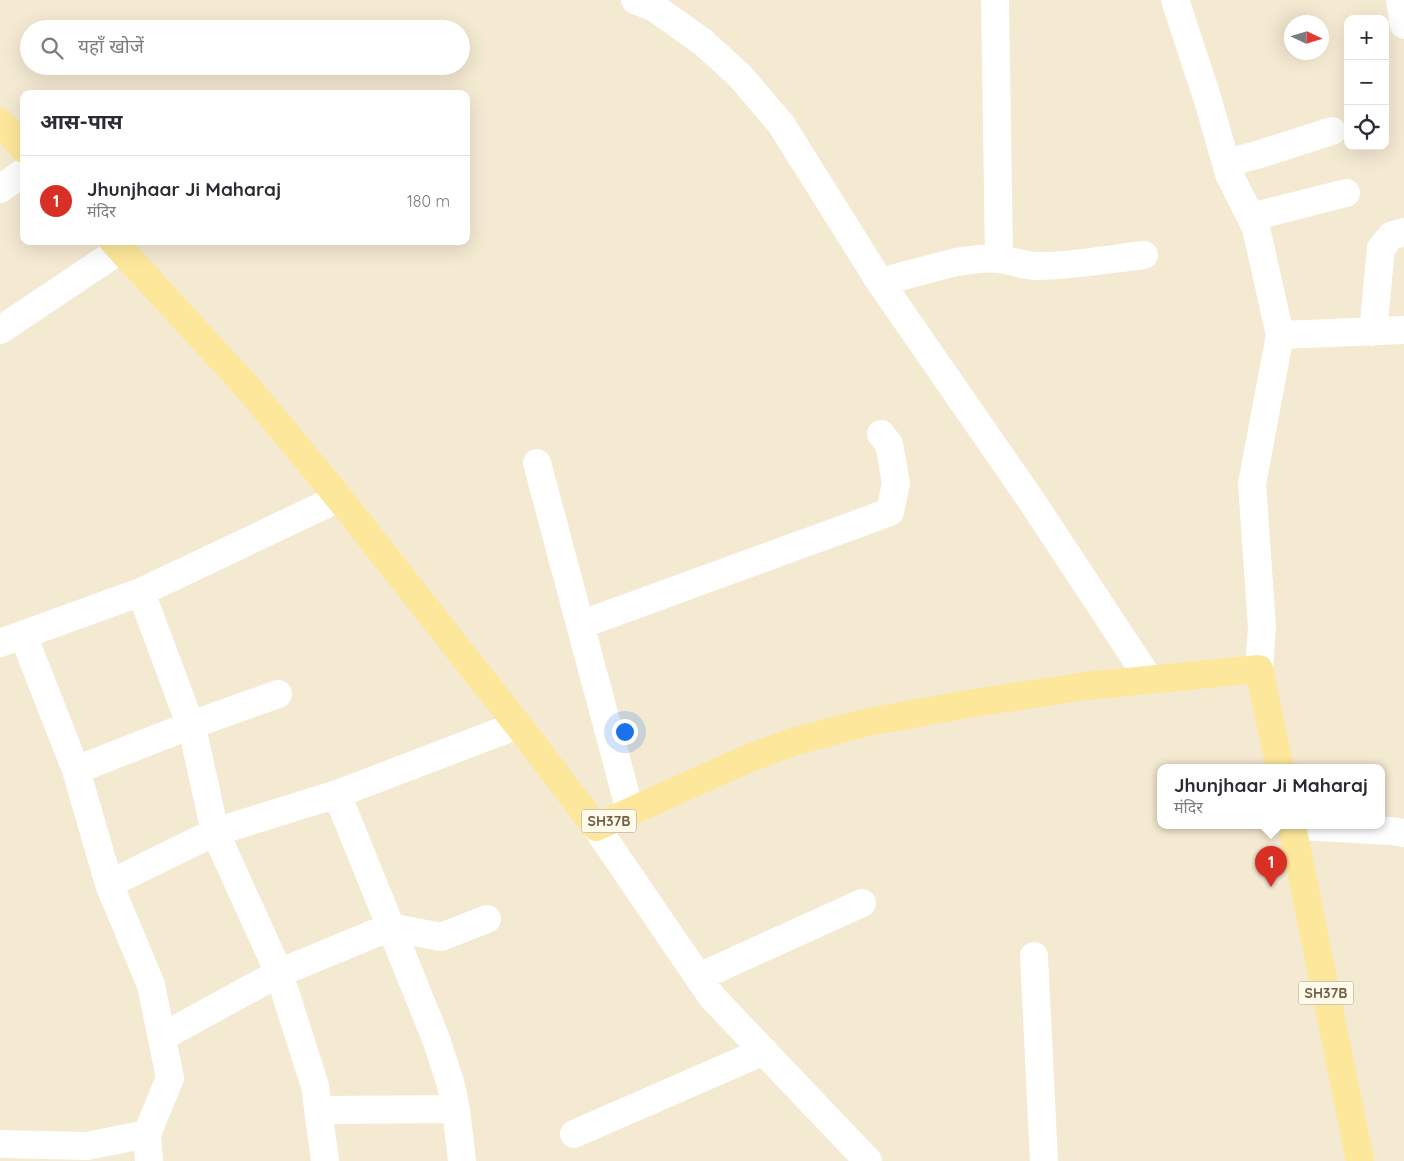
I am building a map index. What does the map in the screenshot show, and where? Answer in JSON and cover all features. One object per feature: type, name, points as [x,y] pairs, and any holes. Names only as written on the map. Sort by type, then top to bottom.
[{"type":"main road","points":[[0,122],[20,144]]},
{"type":"main road","name":"SH37B","points":[[117,245],[250,389],[339,498],[596,827],[749,758],[796,741],[868,722],[1086,686],[1259,669]]},
{"type":"main road","points":[[1259,669],[1279,764]]},
{"type":"main road","name":"SH37B","points":[[1293,829],[1360,1161]]},
{"type":"street","points":[[635,0],[655,8],[704,43],[746,83],[781,124],[880,282],[1030,500],[1149,679]]},
{"type":"street","points":[[995,0],[999,259]]},
{"type":"street","points":[[1175,0],[1207,97],[1229,174],[1256,228],[1280,336],[1252,484],[1262,627],[1259,669]]},
{"type":"street","points":[[1400,0],[1404,25]]},
{"type":"street","points":[[1226,163],[1332,131]]},
{"type":"street","points":[[0,189],[20,175]]},
{"type":"street","points":[[1251,217],[1346,193]]},
{"type":"street","points":[[1373,332],[1381,248],[1390,236],[1404,232]]},
{"type":"street","points":[[0,330],[117,245]]},
{"type":"street","points":[[880,282],[956,262],[999,259],[1023,265],[1045,266],[1144,255]]},
{"type":"street","points":[[1280,336],[1404,330]]},
{"type":"street","points":[[580,625],[890,512],[896,483],[889,444],[881,434]]},
{"type":"street","points":[[537,463],[630,811]]},
{"type":"street","points":[[149,1161],[146,1134],[170,1078],[151,985],[109,884],[76,770],[12,639],[141,592],[339,498]]},
{"type":"street","points":[[141,592],[191,726],[215,832],[279,973],[316,1086],[325,1161]]},
{"type":"street","points":[[76,770],[278,694]]},
{"type":"street","points":[[109,884],[215,832],[337,794],[518,725]]},
{"type":"street","points":[[337,794],[436,1039],[450,1082],[456,1109],[462,1161]]},
{"type":"street","points":[[596,827],[712,997],[868,1161]]},
{"type":"street","points":[[1355,829],[1404,833]]},
{"type":"street","points":[[699,977],[862,903]]},
{"type":"street","points":[[162,1036],[279,973],[390,927],[441,937],[487,920]]},
{"type":"street","points":[[1034,956],[1044,1161]]},
{"type":"street","points":[[574,1134],[764,1051]]},
{"type":"street","points":[[318,1110],[456,1109]]},
{"type":"street","points":[[0,1144],[87,1146],[146,1134]]},
{"type":"shaded area","points":[[0,0],[1404,0],[1404,1161],[0,1161]]},
{"type":"place","name":"Jhunjhaar Ji Maharaj","points":[[1271,887]]}]
